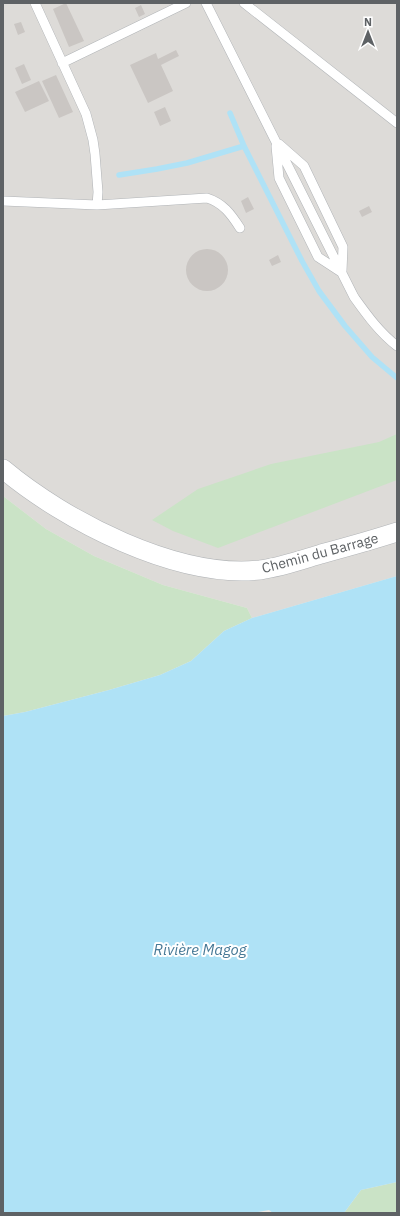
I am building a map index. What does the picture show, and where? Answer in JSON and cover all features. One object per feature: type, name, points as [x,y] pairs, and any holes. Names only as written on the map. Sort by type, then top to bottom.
[{"type":"street","name":"Chemin du Barrage","points":[[3,469],[46,501],[92,528],[157,555],[209,568],[246,571],[272,568],[397,532]]},
{"type":"lane","points":[[35,3],[82,103],[90,126],[95,154],[98,205]]},
{"type":"lane","points":[[62,63],[186,3]]},
{"type":"lane","points":[[206,3],[354,297],[369,318],[387,338],[397,346]]},
{"type":"lane","points":[[244,3],[397,123]]},
{"type":"lane","points":[[276,141],[279,178],[318,257],[342,272]]},
{"type":"lane","points":[[276,141],[304,166],[343,246],[342,272]]},
{"type":"lane","points":[[3,201],[98,205],[207,198],[222,205],[240,228]]},
{"type":"shaded area","points":[[3,3],[397,3],[397,576],[252,618],[247,608],[163,585],[94,556],[46,529],[3,496]]},
{"type":"green space","points":[[397,434],[397,480],[218,548],[173,531],[152,520],[198,489],[271,464],[379,442]]},
{"type":"green space","points":[[3,496],[46,529],[94,556],[163,585],[247,608],[252,618],[224,631],[191,661],[160,675],[25,712],[3,716]]},
{"type":"green space","points":[[397,1182],[397,1213],[344,1213],[361,1190]]},
{"type":"water","name":"Rivière Magog","points":[[397,576],[397,1182],[361,1190],[344,1213],[273,1213],[269,1210],[253,1213],[3,1213],[3,716],[25,712],[160,675],[191,661],[224,631],[252,618]]},
{"type":"building","points":[[66,3],[84,41],[69,47],[53,9]]},
{"type":"building","points":[[141,5],[145,14],[139,17],[135,8]]},
{"type":"building","points":[[21,22],[25,32],[18,35],[14,24]]},
{"type":"building","points":[[176,50],[179,56],[161,65],[173,91],[148,103],[130,65],[156,53],[158,59]]},
{"type":"building","points":[[24,64],[31,80],[22,84],[15,68]]},
{"type":"building","points":[[56,75],[73,112],[59,118],[42,81]]},
{"type":"building","points":[[39,81],[49,101],[25,112],[15,92]]},
{"type":"building","points":[[165,107],[171,121],[160,126],[154,112]]},
{"type":"building","points":[[248,197],[254,209],[246,213],[241,201]]},
{"type":"building","points":[[369,206],[372,212],[362,217],[359,211]]},
{"type":"building","points":[[203,249],[211,249],[219,252],[225,258],[228,270],[225,282],[219,288],[211,291],[203,291],[195,288],[189,282],[186,274],[186,266],[189,258],[195,252]]},
{"type":"building","points":[[278,255],[281,262],[272,266],[269,260]]},
{"type":"waterway","points":[[230,113],[244,146]]},
{"type":"waterway","points":[[119,175],[187,163],[244,146],[302,261],[319,291],[345,326],[372,357],[397,378]]}]
